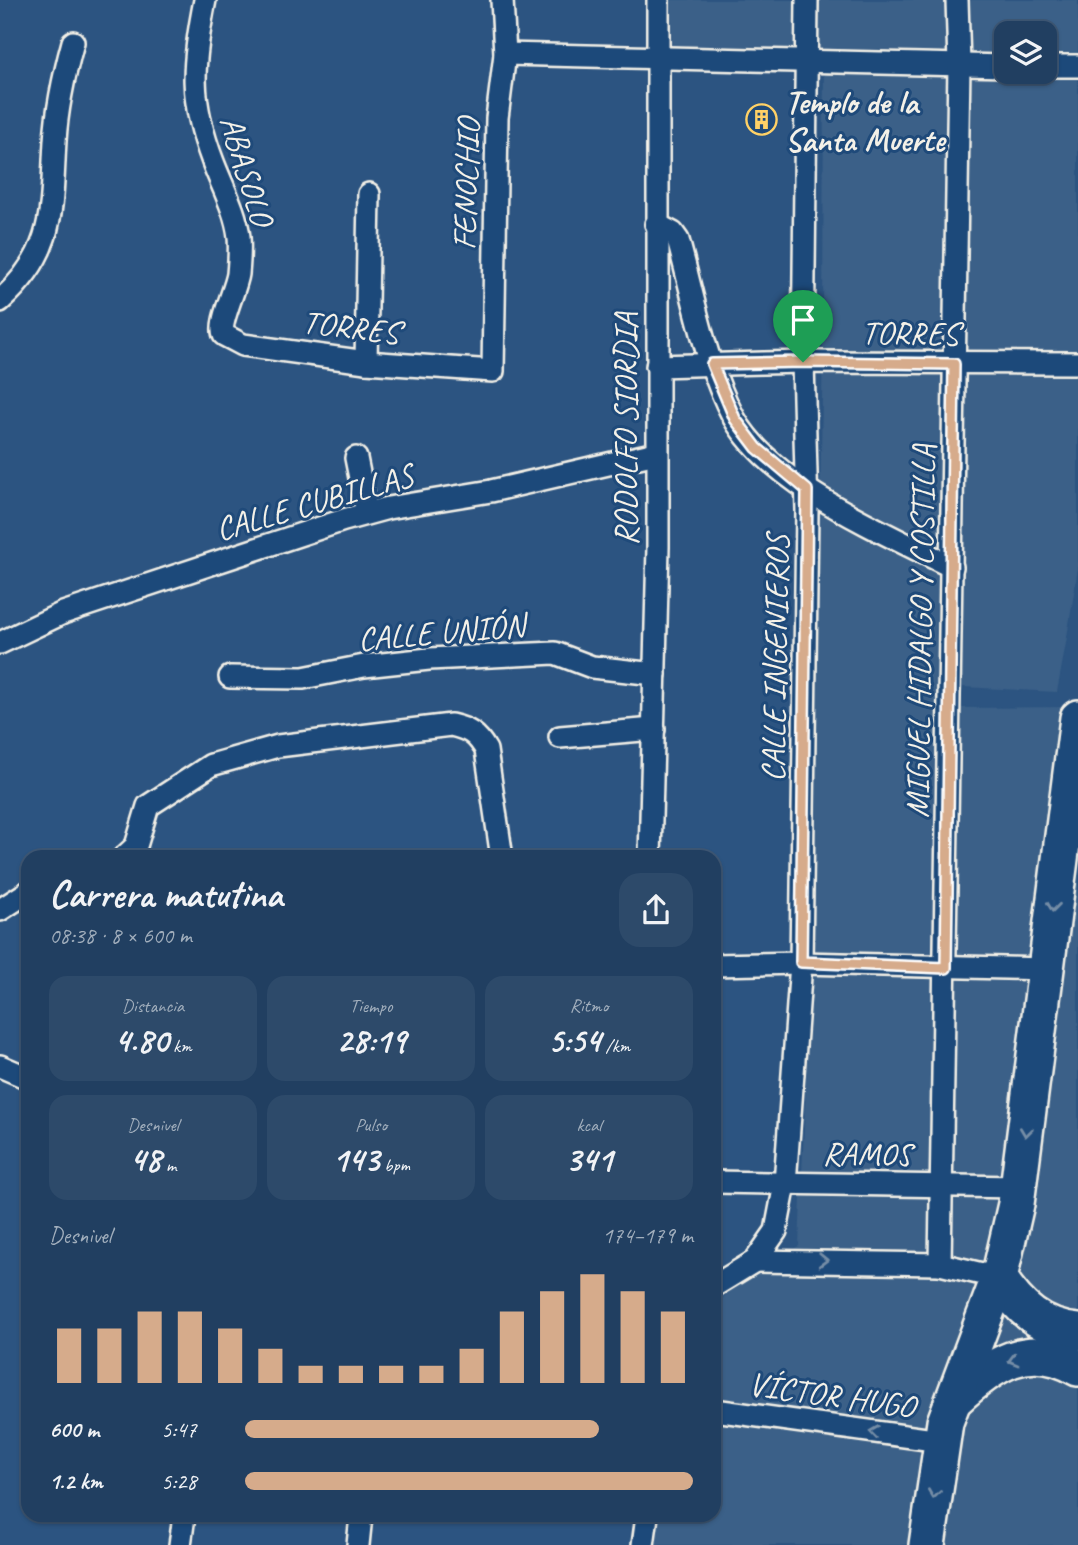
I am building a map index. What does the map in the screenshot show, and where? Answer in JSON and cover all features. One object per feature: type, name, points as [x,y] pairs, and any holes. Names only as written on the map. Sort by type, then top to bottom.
[{"type":"highway","points":[[927,1545],[941,1441],[953,1401],[999,1278],[1019,1186],[1078,718]]},
{"type":"highway","points":[[999,1278],[1027,1312],[1070,1347]]},
{"type":"highway","points":[[953,1401],[982,1374],[1003,1362],[1070,1347]]},
{"type":"street","name":"ABASOLO","points":[[205,0],[193,78],[195,106],[202,134],[236,219],[239,239],[238,274],[222,331],[229,341],[243,345]]},
{"type":"street","name":"FENOCHIO","points":[[493,371],[497,118],[505,54],[502,0]]},
{"type":"street","name":"RODOLFO SIORDIA","points":[[650,850],[658,547],[658,0]]},
{"type":"street","name":"CALLE INGENIEROS","points":[[721,1279],[755,1261],[776,1231],[785,1184],[801,962],[807,490],[803,362],[807,0]]},
{"type":"street","name":"MIGUEL HIDALGO Y COSTILLA","points":[[940,1264],[939,1186],[946,968],[959,65],[957,0]]},
{"type":"street","points":[[0,301],[20,283],[37,259],[50,225],[60,92],[74,42]]},
{"type":"street","points":[[505,54],[658,60],[994,66]]},
{"type":"street","points":[[1057,66],[1078,66]]},
{"type":"street","points":[[366,362],[369,194]]},
{"type":"street","points":[[656,224],[673,233],[678,240],[712,364],[735,419],[757,448],[807,490],[952,567]]},
{"type":"street","name":"TORRES","points":[[243,345],[366,362],[493,371]]},
{"type":"street","name":"TORRES","points":[[657,366],[803,362],[1078,363]]},
{"type":"street","name":"CALLE CUBILLAS","points":[[0,643],[63,614],[131,589],[367,513],[491,491],[656,453]]},
{"type":"street","points":[[356,458],[367,513]]},
{"type":"street","name":"CALLE UNIÓN","points":[[230,677],[303,678],[364,666],[429,659],[555,653],[592,667],[655,674]]},
{"type":"street","points":[[131,850],[136,846],[148,806],[211,765],[278,746],[451,725],[467,729],[478,736],[486,750],[501,850]]},
{"type":"street","points":[[560,737],[653,729]]},
{"type":"street","points":[[0,910],[21,896]]},
{"type":"street","points":[[721,965],[801,962],[1045,970]]},
{"type":"street","points":[[0,1066],[21,1074]]},
{"type":"street","name":"RAMOS","points":[[721,1182],[1019,1186]]},
{"type":"street","points":[[755,1261],[940,1264],[999,1278]]},
{"type":"street","name":"VÍCTOR HUGO","points":[[721,1411],[941,1441]]},
{"type":"street","points":[[180,1545],[183,1522]]},
{"type":"street","points":[[358,1545],[360,1522]]},
{"type":"street","points":[[643,1545],[646,1522]]},
{"type":"shaded area","points":[[670,0],[1078,0],[1078,568],[1066,643],[1057,692],[963,687],[960,708],[1078,707],[1078,1545],[656,1545],[659,1522],[721,1522],[721,1299],[756,1270],[799,1246],[812,938],[823,345],[824,50],[669,46]],"holes":[[[959,717],[953,945],[933,944]]]},
{"type":"place","name":"Templo de la Santa Muerte","points":[[762,120]]},
{"type":"route","points":[[803,362],[954,364],[946,968],[801,962],[807,490],[757,448],[735,419],[712,364],[803,362]]}]
